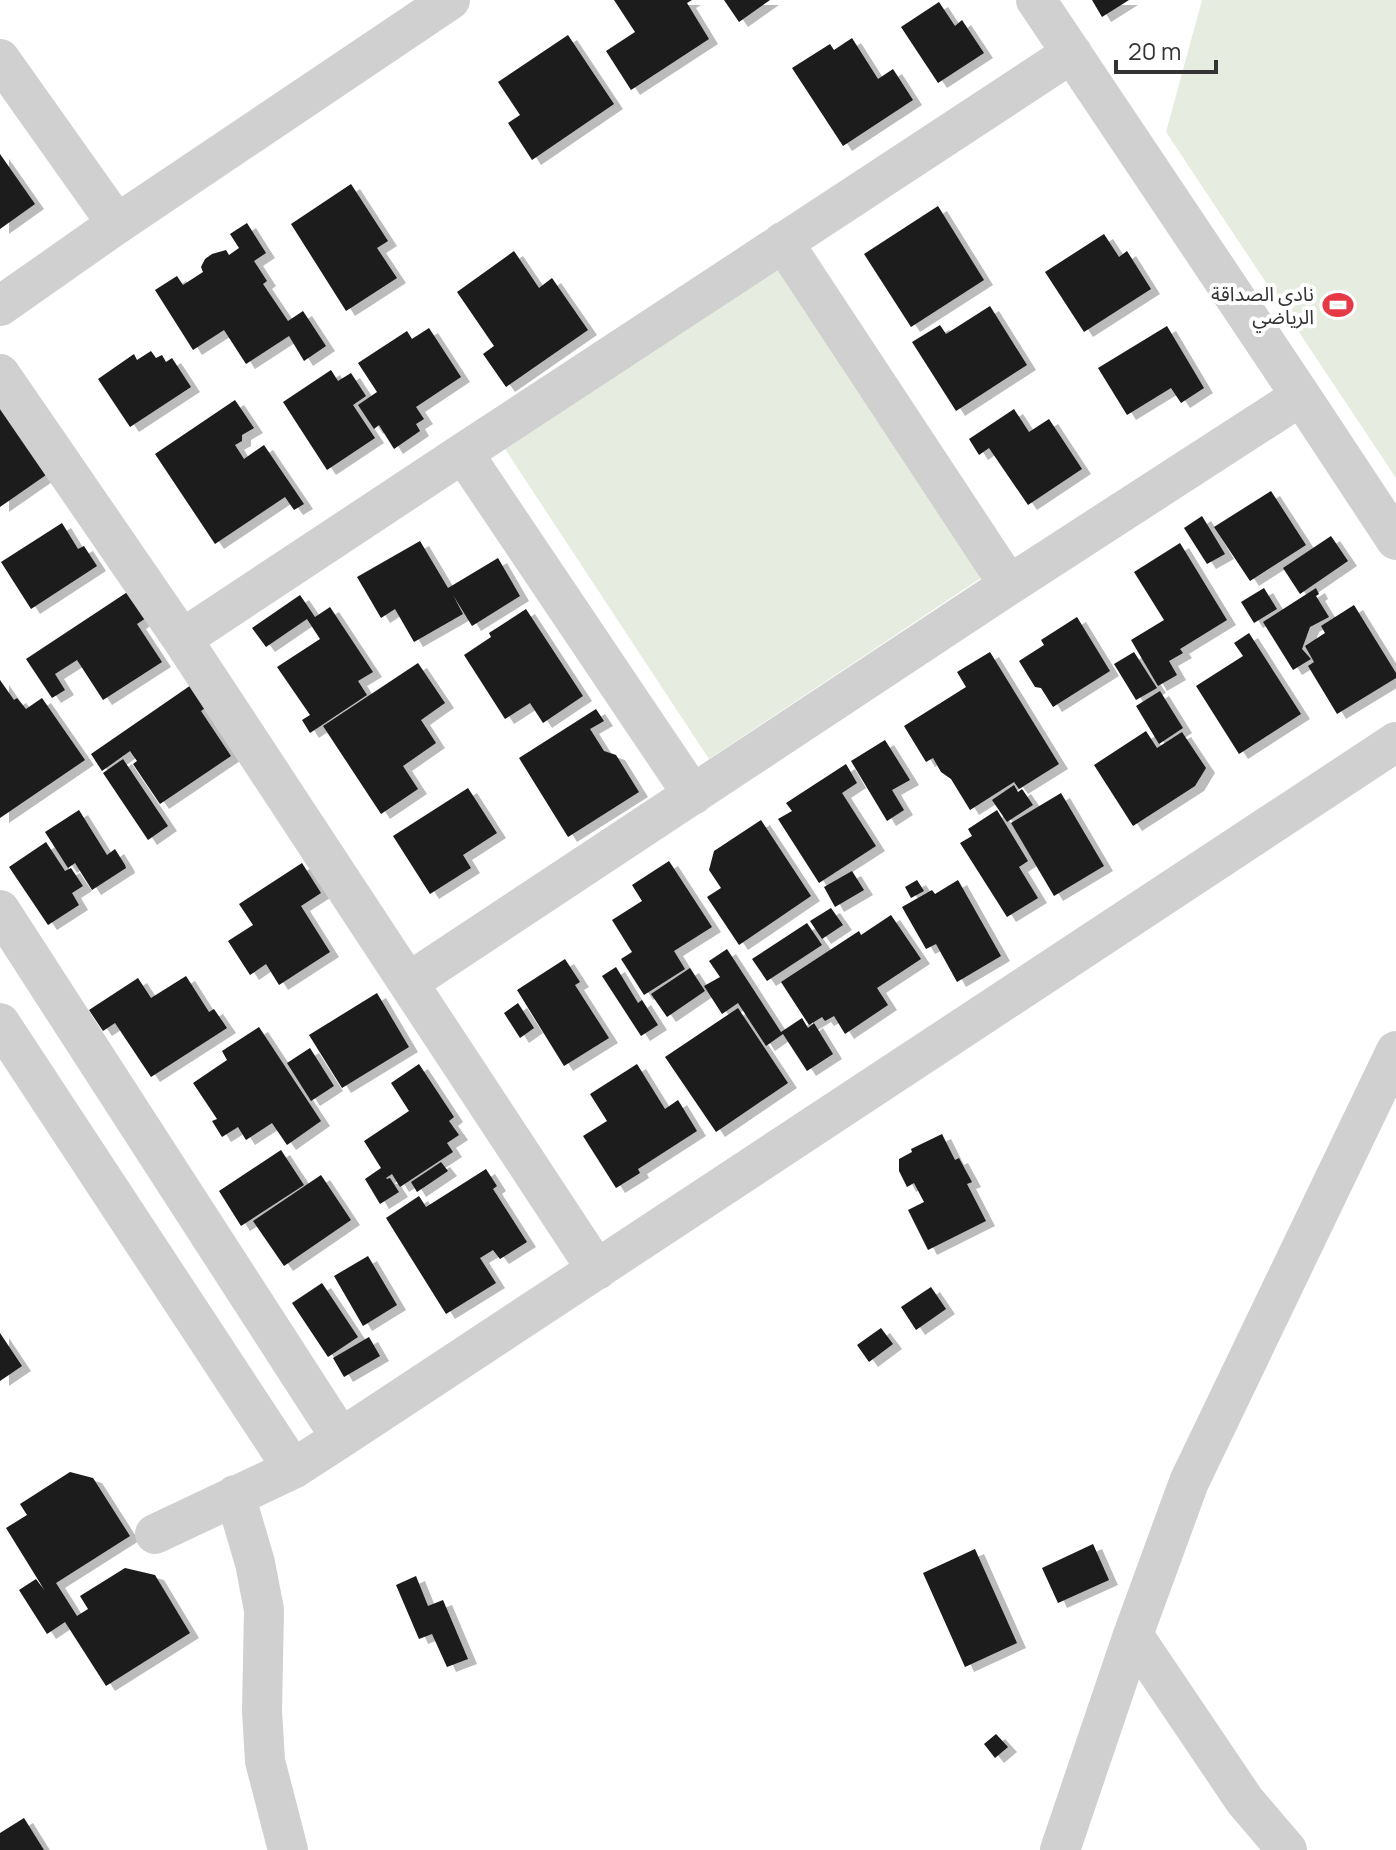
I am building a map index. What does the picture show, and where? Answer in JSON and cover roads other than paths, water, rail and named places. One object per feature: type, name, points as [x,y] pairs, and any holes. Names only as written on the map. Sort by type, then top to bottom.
[{"type":"street","points":[[0,306],[450,0]]},
{"type":"street","points":[[1036,0],[1396,540]]},
{"type":"street","points":[[182,639],[1072,53]]},
{"type":"street","points":[[0,59],[117,224]]},
{"type":"street","points":[[783,242],[1009,585]]},
{"type":"street","points":[[0,374],[182,639],[597,1270]]},
{"type":"street","points":[[409,982],[1301,396]]},
{"type":"street","points":[[463,453],[693,795]]},
{"type":"street","points":[[155,1534],[293,1469],[1396,742]]},
{"type":"street","points":[[0,910],[341,1438]]},
{"type":"street","points":[[0,1023],[293,1469]]},
{"type":"street","points":[[1060,1850],[1189,1482],[1396,1051]]},
{"type":"street","points":[[235,1495],[255,1563],[264,1610],[262,1711],[265,1761],[288,1850]]},
{"type":"street","points":[[1133,1635],[1245,1801],[1287,1850]]},
{"type":"place","name":"نادي الصداقة الرياضي","points":[[1338,305]]}]
